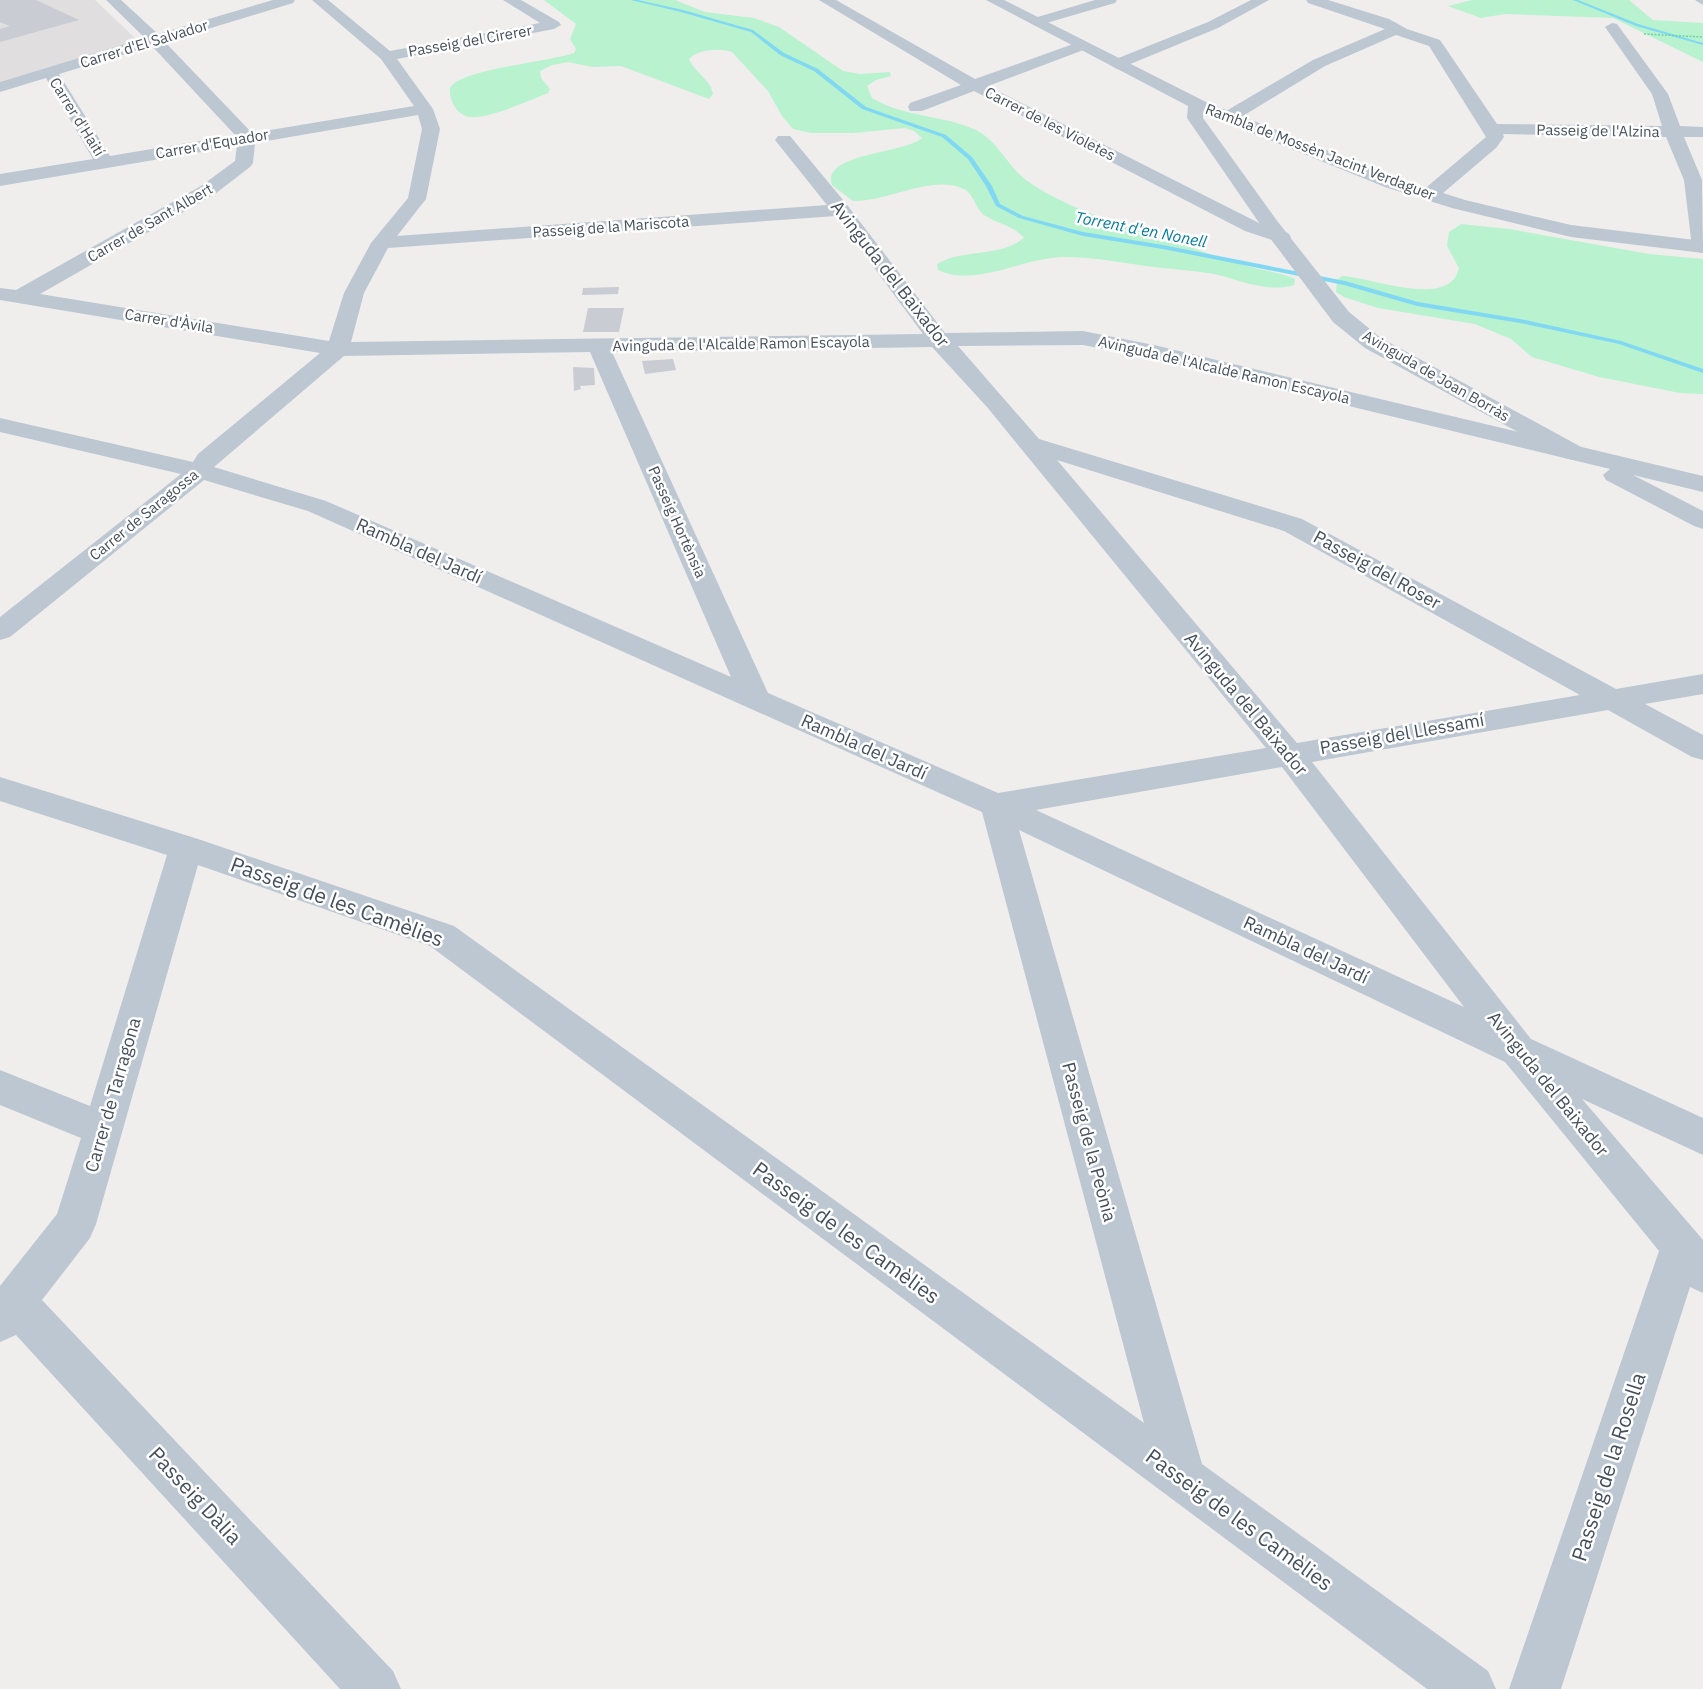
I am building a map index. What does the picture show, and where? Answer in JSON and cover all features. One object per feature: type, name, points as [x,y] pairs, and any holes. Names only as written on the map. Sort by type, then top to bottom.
[{"type":"street","points":[[113,0],[155,40],[247,138]]},
{"type":"street","name":"Carrer d'El Salvador","points":[[0,87],[288,0]]},
{"type":"street","points":[[319,0],[387,56],[425,109],[431,129],[417,199],[381,243],[354,293],[338,349]]},
{"type":"street","name":"Passeig del Cirerer","points":[[387,56],[554,25],[510,0]]},
{"type":"street","name":"Carrer de les Violetes","points":[[826,0],[976,86],[1252,227],[1281,237]]},
{"type":"street","name":"Rambla de Mossèn Jacint Verdaguer","points":[[993,0],[1200,106],[1337,162],[1429,195],[1515,219],[1571,231],[1702,247]]},
{"type":"street","points":[[1036,22],[1110,0]]},
{"type":"street","points":[[1117,64],[1213,25],[1262,0]]},
{"type":"street","points":[[1313,0],[1435,43],[1492,129],[1495,137],[1490,144],[1429,195]]},
{"type":"street","points":[[1227,118],[1318,63],[1389,26]]},
{"type":"street","points":[[1615,29],[1660,94],[1673,132],[1688,163],[1693,180],[1702,247]]},
{"type":"street","points":[[916,107],[1081,46]]},
{"type":"street","name":"Carrer d'Haití","points":[[50,72],[104,162]]},
{"type":"street","name":"Avinguda de Joan Borràs","points":[[1200,106],[1194,109],[1195,118],[1341,317],[1373,343],[1703,521]]},
{"type":"street","name":"Carrer d'Equador","points":[[0,180],[425,109]]},
{"type":"street","name":"Passeig de l'Alzina","points":[[1492,129],[1703,132]]},
{"type":"street","name":"Carrer de Sant Albert","points":[[10,296],[208,190],[244,163],[247,138]]},
{"type":"street","name":"Avinguda del Baixador","points":[[784,140],[842,210],[939,342],[995,402],[1288,753],[1517,1049],[1692,1259]]},
{"type":"street","name":"Passeig de la Mariscota","points":[[381,243],[842,210]]},
{"type":"street","name":"Carrer d'Àvila","points":[[10,296],[338,349]]},
{"type":"street","name":"Avinguda de l'Alcalde Ramon Escayola","points":[[338,349],[939,342],[1043,338],[1101,340],[1703,484]]},
{"type":"street","name":"Passeig Hortènsia","points":[[598,346],[756,699]]},
{"type":"street","name":"Carrer de Saragossa","points":[[0,631],[201,471],[207,459],[338,349]]},
{"type":"street","points":[[1459,425],[1475,415],[1474,399]]},
{"type":"street","name":"Rambla del Jardí","points":[[0,425],[201,471],[317,506],[996,805],[1703,1137]]},
{"type":"street","name":"Passeig del Roser","points":[[1029,444],[1293,525],[1703,749]]},
{"type":"street","points":[[1644,490],[1650,478],[1665,474]]},
{"type":"street","name":"Passeig del Llessamí","points":[[996,805],[1288,753],[1703,684]]},
{"type":"street","name":"Passeig de les Camèlies","points":[[0,789],[186,848],[442,936],[1470,1689]]},
{"type":"street","name":"Passeig de la Peònia","points":[[996,805],[1182,1478]]},
{"type":"street","name":"Carrer de Tarragona","points":[[8,1311],[75,1224],[186,848]]},
{"type":"street","points":[[0,1087],[104,1129]]},
{"type":"street","name":"Passeig de la Rosella","points":[[1535,1689],[1692,1259]]},
{"type":"street","name":"Passeig Dàlia","points":[[8,1311],[375,1689]]},
{"type":"path","points":[[1615,29],[1703,37]]},
{"type":"shaded area","points":[[0,0],[95,0],[136,39],[129,44],[0,82]]},
{"type":"green space","points":[[544,0],[675,0],[705,12],[754,18],[779,27],[843,71],[860,74],[890,72],[891,76],[876,80],[867,86],[872,98],[910,113],[950,121],[976,130],[993,144],[1021,176],[1058,199],[1119,224],[1236,263],[1295,279],[1294,285],[1264,287],[1214,274],[1074,257],[1049,258],[967,276],[952,275],[938,270],[937,264],[947,259],[1004,248],[1024,238],[1015,230],[984,215],[967,191],[952,185],[924,186],[853,201],[832,185],[832,174],[839,166],[851,160],[899,148],[922,138],[914,131],[905,128],[853,133],[811,133],[793,129],[782,116],[768,91],[732,52],[703,51],[689,59],[712,89],[713,94],[709,99],[621,66],[592,67],[568,62],[552,65],[540,71],[541,78],[550,89],[548,93],[488,115],[465,116],[452,102],[450,88],[457,81],[487,71],[574,53],[576,49],[570,39],[576,24]]},
{"type":"green space","points":[[1472,0],[1629,0],[1653,20],[1703,23],[1703,62],[1613,18],[1505,14],[1481,18],[1448,6]]},
{"type":"green space","points":[[1461,224],[1509,229],[1649,254],[1703,259],[1703,394],[1680,393],[1599,377],[1532,357],[1511,339],[1475,324],[1378,308],[1344,297],[1336,292],[1337,280],[1342,276],[1408,288],[1441,287],[1453,280],[1459,268],[1447,246],[1449,232]]},
{"type":"building","points":[[0,0],[36,0],[79,20],[0,42],[0,29],[10,26],[0,22]]},
{"type":"building","points":[[619,287],[618,294],[582,295],[583,288]]},
{"type":"building","points":[[588,308],[624,308],[619,332],[583,332]]},
{"type":"building","points":[[673,359],[676,370],[645,374],[642,361]]},
{"type":"building","points":[[573,367],[594,368],[595,385],[580,386],[581,389],[574,391]]},
{"type":"waterway","name":"Torrent d'en Nonell","points":[[633,0],[752,31],[782,54],[816,70],[864,108],[944,136],[970,158],[989,186],[998,205],[1021,217],[1083,234],[1163,247],[1345,283],[1417,304],[1520,321],[1621,343],[1703,371]]},
{"type":"waterway","points":[[1575,0],[1637,25],[1703,44]]}]
